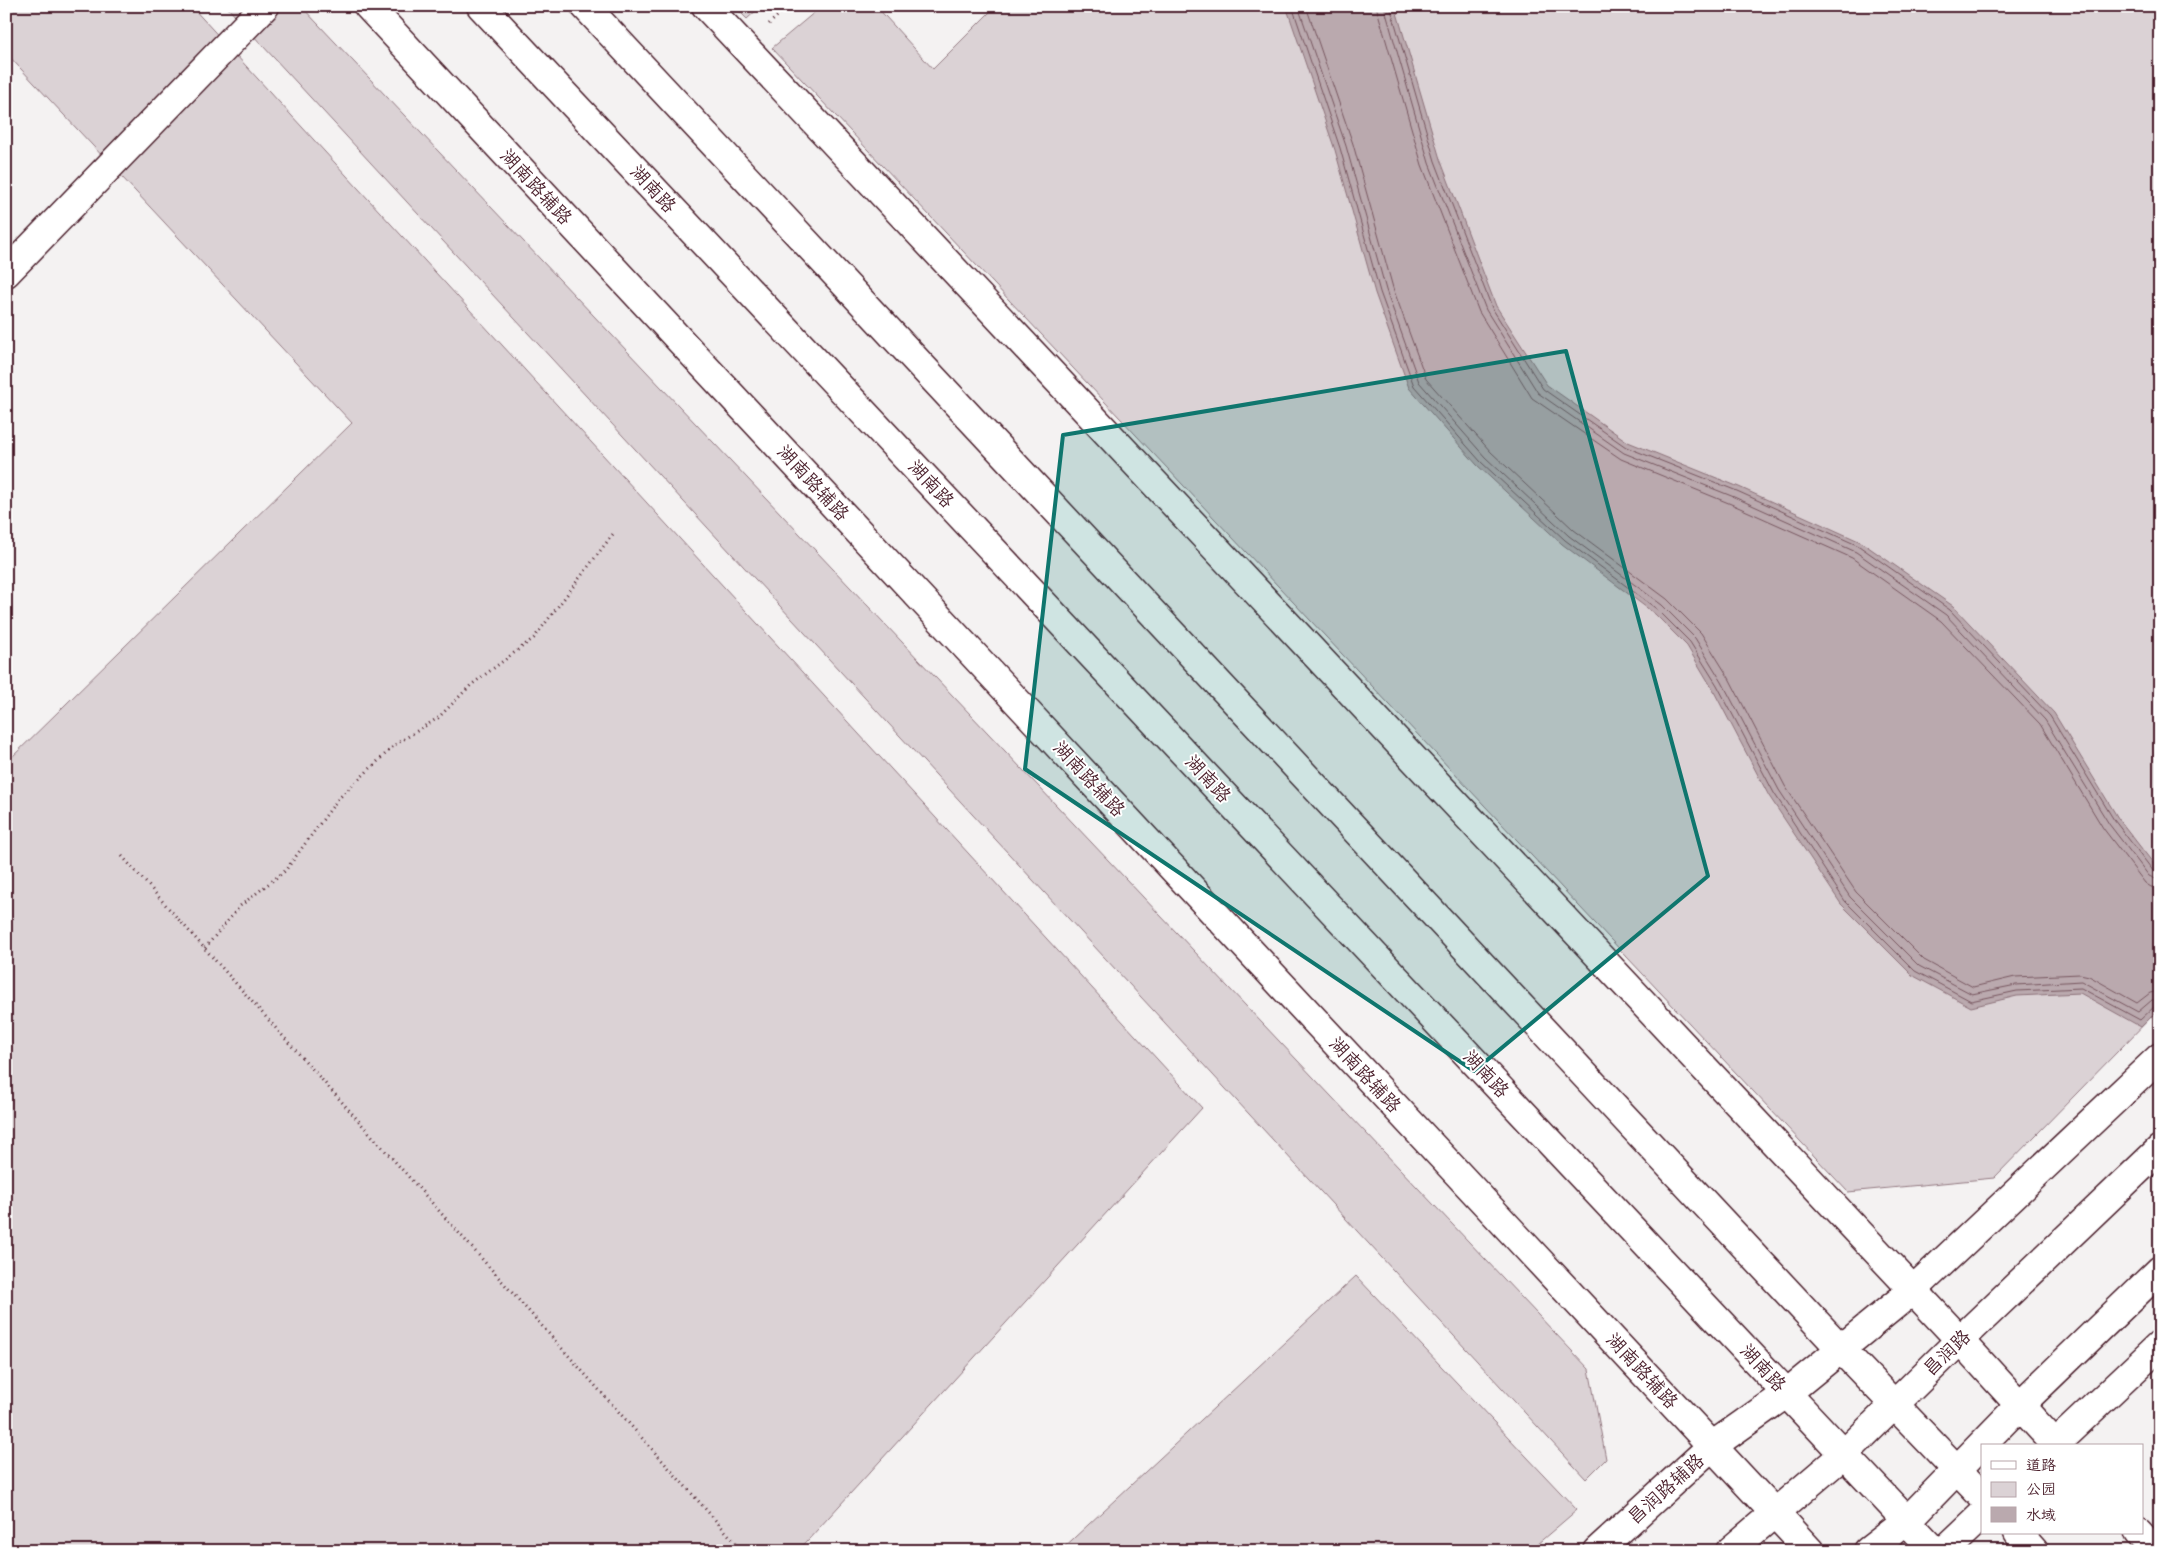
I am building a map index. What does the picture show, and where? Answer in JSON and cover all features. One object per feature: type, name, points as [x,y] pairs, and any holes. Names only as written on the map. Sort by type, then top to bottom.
[{"type":"main road","points":[[6,273],[265,6]]},
{"type":"main road","name":"湖南路辅路","points":[[368,6],[1810,1551]]},
{"type":"main road","name":"湖南路","points":[[481,6],[1935,1551]]},
{"type":"main road","points":[[585,6],[1840,1348],[1981,1495]]},
{"type":"main road","points":[[706,6],[1960,1340],[2054,1444]]},
{"type":"main road","name":"昌润路辅路","points":[[1597,1551],[1712,1446],[1787,1394],[1840,1348],[1913,1290],[2160,1057]]},
{"type":"main road","name":"昌润路","points":[[1730,1551],[1844,1454],[2160,1149]]},
{"type":"main road","points":[[1983,1444],[2019,1406],[2160,1270]]},
{"type":"main road","points":[[2056,1444],[2160,1345]]},
{"type":"main road","points":[[1868,1551],[1907,1521],[1981,1446]]},
{"type":"main road","points":[[1944,1551],[1981,1516]]},
{"type":"main road","points":[[2019,1534],[2034,1551]]},
{"type":"main road","points":[[2140,1534],[2156,1551]]},
{"type":"path","points":[[205,948],[240,906],[285,871],[338,799],[396,744],[438,718],[471,685],[534,638],[613,534]]},
{"type":"path","points":[[122,856],[743,1551]]},
{"type":"highlighted area","points":[[1566,351],[1708,876],[1474,1071],[1025,769],[1063,435]]},
{"type":"green space","points":[[6,6],[191,6],[1202,1108],[798,1551],[6,1551],[6,763],[352,423],[6,53]]},
{"type":"green space","points":[[226,6],[301,6],[1589,1369],[1606,1459],[1586,1479]]},
{"type":"green space","points":[[734,6],[761,6],[747,19]]},
{"type":"green space","points":[[822,6],[876,6],[933,69],[996,6],[2160,6],[2160,1008],[1994,1178],[1848,1192],[772,48]]},
{"type":"green space","points":[[1356,1276],[1577,1510],[1529,1551],[1060,1551]]},
{"type":"water","points":[[1286,6],[1395,6],[1440,159],[1496,306],[1547,385],[1628,442],[1739,487],[1861,542],[1953,606],[2054,713],[2118,818],[2160,872],[2160,1008],[2141,1027],[2080,993],[2017,996],[1971,1007],[1912,975],[1841,904],[1769,796],[1712,688],[1687,646],[1655,614],[1562,544],[1477,465],[1409,388],[1375,293],[1335,150]]}]
